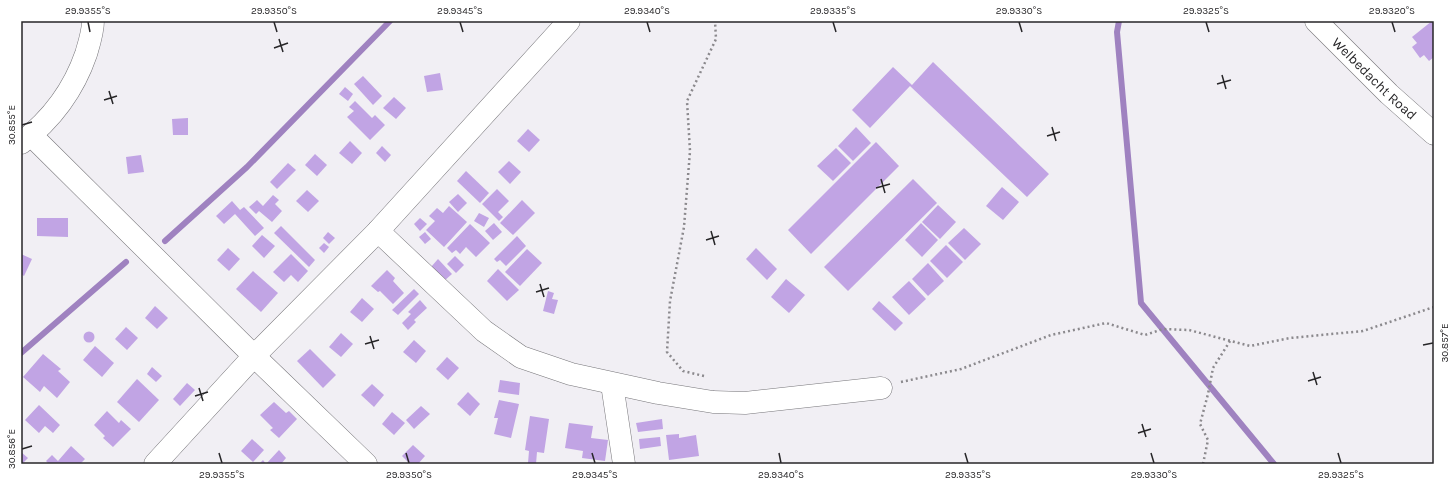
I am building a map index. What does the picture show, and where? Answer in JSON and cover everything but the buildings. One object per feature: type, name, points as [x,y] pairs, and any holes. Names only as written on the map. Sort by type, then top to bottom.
[{"type":"street","points":[[93,21],[88,47],[80,72],[69,91],[57,107],[26,139],[366,464]]},
{"type":"street","points":[[155,464],[254,356],[378,231],[569,21]]},
{"type":"street","name":"Welbedacht Road","points":[[1316,21],[1389,94],[1434,134]]},
{"type":"street","points":[[378,231],[484,331],[521,357],[571,374],[658,393],[730,403],[745,403],[874,389]]},
{"type":"street","points":[[612,384],[624,464]]},
{"type":"path","points":[[710,378],[683,371],[666,352],[670,301],[684,227],[690,151],[687,101],[716,39],[715,21]]},
{"type":"path","points":[[874,389],[961,369],[1051,335],[1106,323],[1145,335],[1162,330],[1189,330],[1250,346],[1290,338],[1363,331],[1434,307]]},
{"type":"path","points":[[1202,464],[1208,440],[1200,424],[1213,368],[1230,341]]},
{"type":"waterway","points":[[165,241],[247,167],[390,21]]},
{"type":"waterway","points":[[1119,21],[1117,32],[1141,303],[1274,464]]},
{"type":"waterway","points":[[21,353],[126,262]]}]
